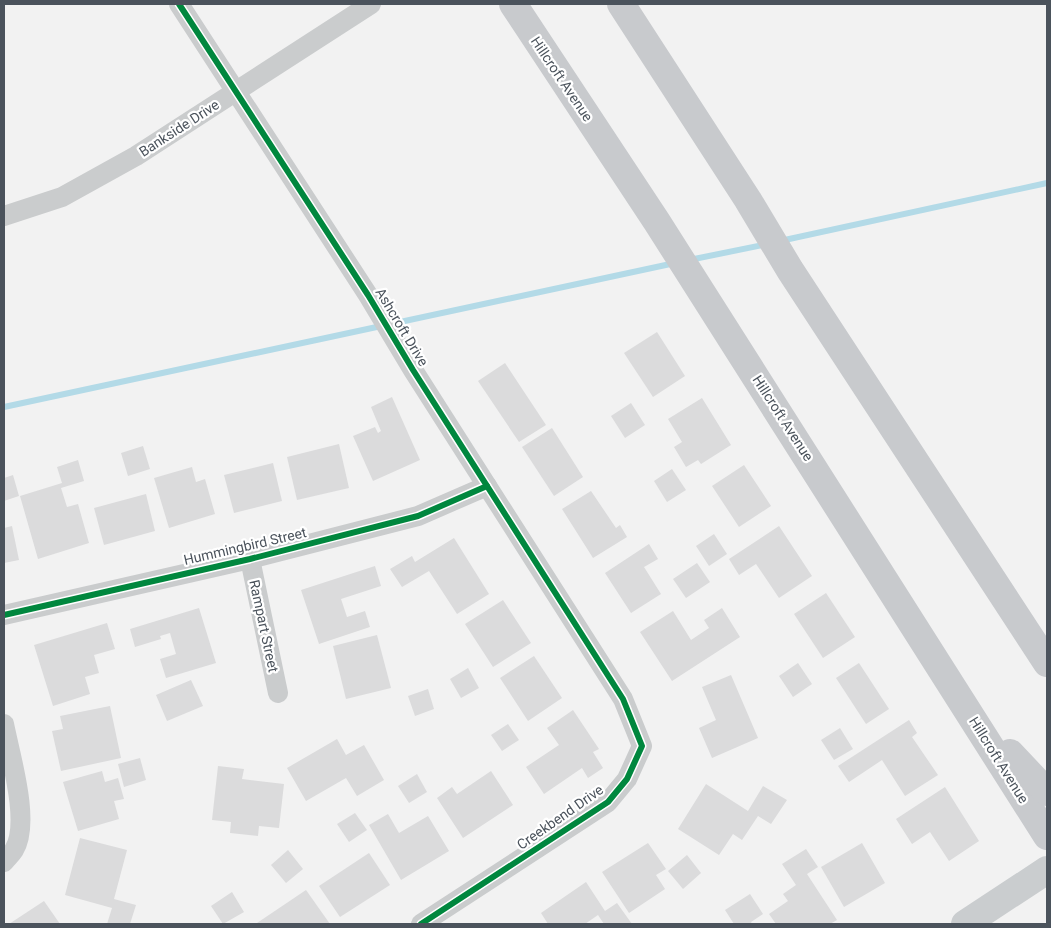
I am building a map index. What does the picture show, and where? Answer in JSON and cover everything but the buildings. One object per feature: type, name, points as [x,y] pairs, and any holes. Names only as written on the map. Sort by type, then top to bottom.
[{"type":"main road","name":"Hillcroft Avenue","points":[[513,4],[700,288],[1047,836]]},
{"type":"main road","points":[[621,4],[748,200],[790,270],[1047,663]]},
{"type":"main road","points":[[958,694],[1047,792]]},
{"type":"main road","points":[[965,924],[1047,870]]},
{"type":"street","name":"Ashcroft Drive","points":[[179,4],[368,295],[413,370],[601,665]]},
{"type":"street","name":"Bankside Drive","points":[[4,216],[62,197],[136,156],[370,4]]},
{"type":"street","name":"Hummingbird Street","points":[[4,615],[250,559],[418,516],[487,486]]},
{"type":"street","name":"Rampart Street","points":[[250,559],[278,693]]},
{"type":"street","name":"Creekbend Drive","points":[[420,924],[608,802],[627,779],[642,746],[623,699],[601,665]]},
{"type":"street","points":[[4,724],[21,809],[20,829],[15,849],[4,862]]},
{"type":"waterway","points":[[780,241],[1047,183]]},
{"type":"waterway","points":[[689,260],[768,244]]},
{"type":"waterway","points":[[4,407],[675,263]]},
{"type":"cycle path","points":[[179,4],[368,295],[413,370],[623,699],[642,746],[627,779],[608,802],[421,924]]},
{"type":"cycle path","points":[[4,615],[250,559],[418,516],[487,486]]}]
